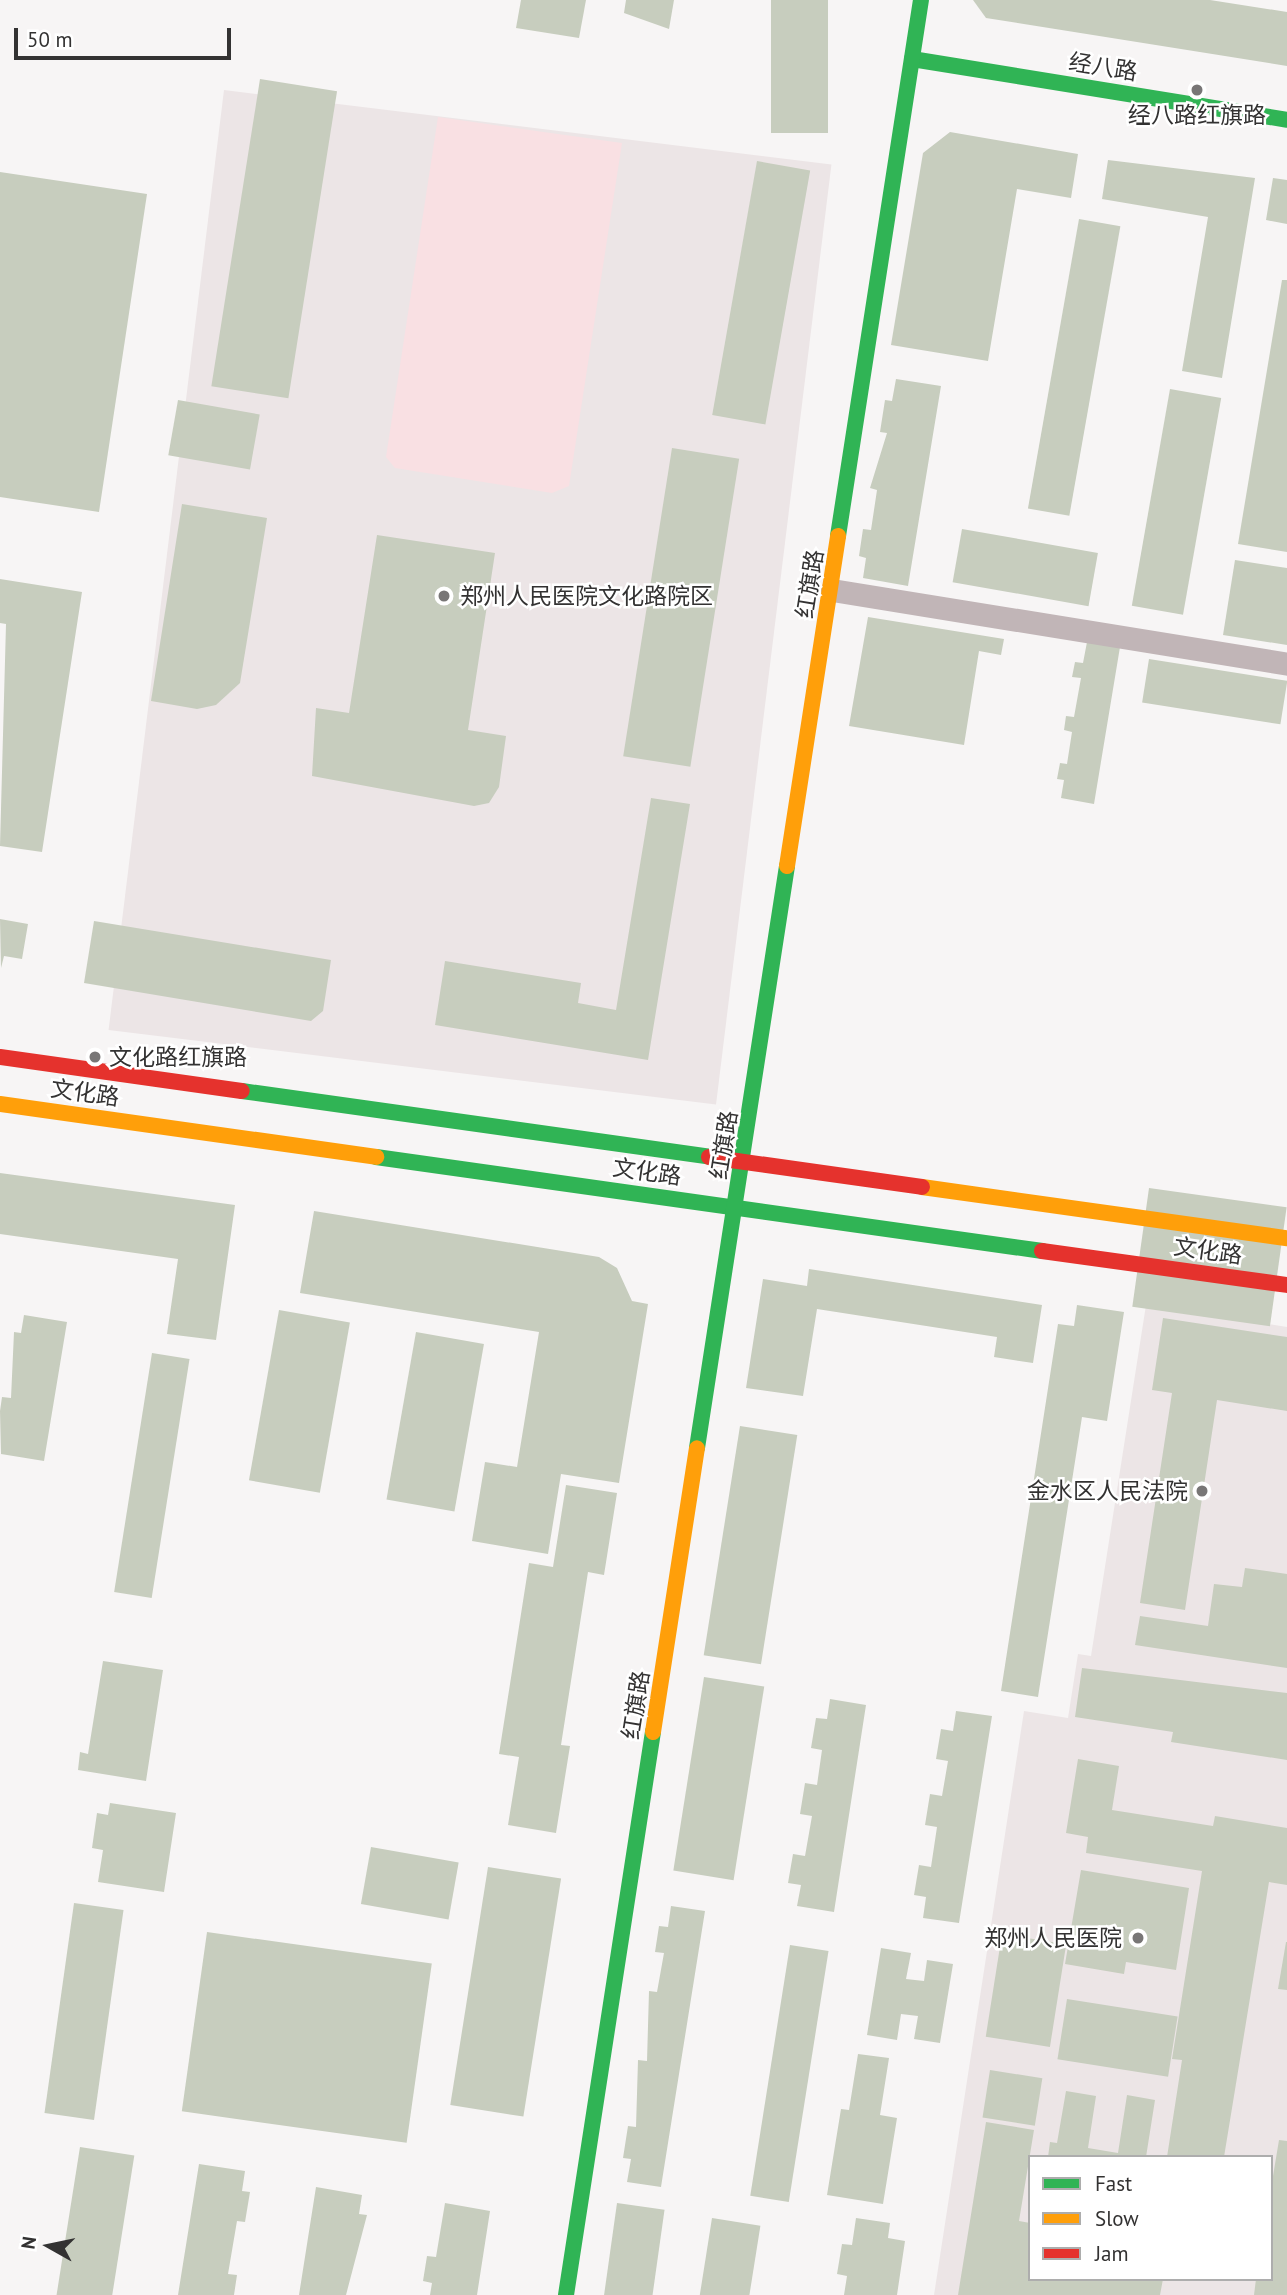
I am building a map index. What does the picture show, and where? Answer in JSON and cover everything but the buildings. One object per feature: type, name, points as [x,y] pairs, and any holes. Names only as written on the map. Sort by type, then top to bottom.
[{"type":"street","name":"红旗路","points":[[566,2295],[738,1208],[922,0]]},
{"type":"street","name":"经八路","points":[[912,59],[1287,120]]},
{"type":"street","points":[[832,590],[1287,664]]},
{"type":"street","name":"文化路","points":[[0,1057],[1287,1238]]},
{"type":"street","name":"文化路","points":[[0,1104],[1287,1286]]},
{"type":"shaded area","name":"郑州人民医院文化路院区","points":[[224,90],[831,165],[716,1105],[109,1030]]},
{"type":"shaded area","points":[[438,117],[622,143],[569,486],[552,493],[395,468],[386,457]]},
{"type":"shaded area","name":"郑州人民医院","points":[[1146,1305],[1287,1327],[1287,2295],[934,2295],[1024,1711],[1068,1718],[1078,1654],[1091,1656]]},
{"type":"traffic: fast","points":[[838,536],[921,0]]},
{"type":"traffic: fast","points":[[912,59],[1287,120]]},
{"type":"traffic: fast","points":[[697,1448],[787,866]]},
{"type":"traffic: fast","points":[[242,1091],[709,1157]]},
{"type":"traffic: fast","points":[[376,1157],[1042,1251]]},
{"type":"traffic: fast","points":[[566,2295],[653,1732]]},
{"type":"traffic: slow","points":[[787,866],[838,536]]},
{"type":"traffic: slow","points":[[0,1104],[376,1157]]},
{"type":"traffic: slow","points":[[922,1187],[1287,1238]]},
{"type":"traffic: slow","points":[[653,1732],[697,1448]]},
{"type":"traffic: jam","points":[[0,1057],[242,1091]]},
{"type":"traffic: jam","points":[[709,1157],[922,1187]]},
{"type":"traffic: jam","points":[[1042,1251],[1287,1285]]},
{"type":"place","name":"经八路红旗路","points":[[1197,90]]},
{"type":"place","name":"郑州人民医院文化路院区","points":[[444,596]]},
{"type":"place","name":"文化路红旗路","points":[[95,1057]]},
{"type":"place","name":"金水区人民法院","points":[[1202,1491]]},
{"type":"place","name":"郑州人民医院","points":[[1138,1938]]}]
